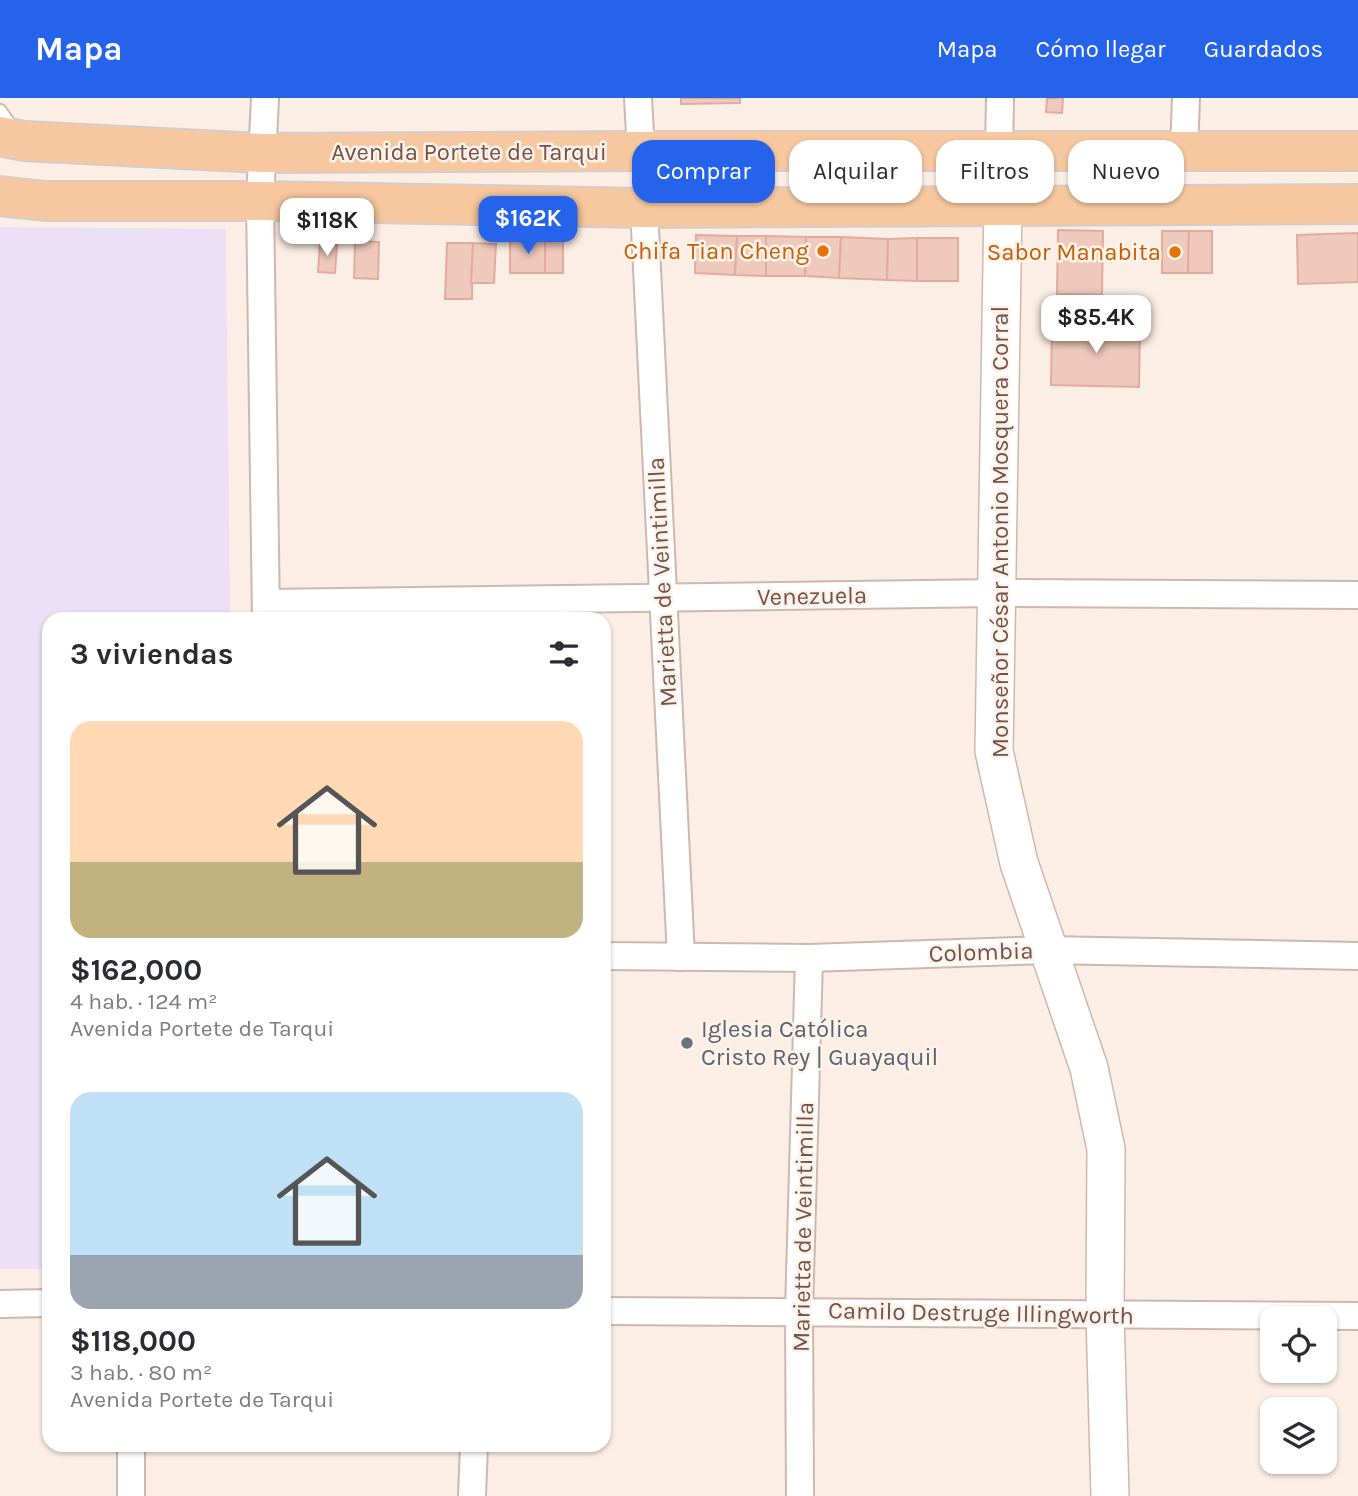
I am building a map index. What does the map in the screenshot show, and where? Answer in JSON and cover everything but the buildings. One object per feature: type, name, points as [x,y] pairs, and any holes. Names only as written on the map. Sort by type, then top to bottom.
[{"type":"main road","name":"Avenida Portete de Tarqui","points":[[12,138],[262,153],[632,150]]},
{"type":"main road","name":"Avenida Portete de Tarqui","points":[[775,150],[936,150]]},
{"type":"main road","name":"Avenida Portete de Tarqui","points":[[1184,151],[1358,151]]},
{"type":"main road","name":"Avenida Portete de Tarqui","points":[[0,196],[45,201],[260,201],[644,208],[1358,204]]},
{"type":"street","points":[[265,98],[260,201],[266,611]]},
{"type":"street","points":[[638,98],[640,140]]},
{"type":"street","name":"Monseñor César Antonio Mosquera Corral","points":[[999,140],[1000,98]]},
{"type":"street","points":[[1184,151],[1186,98]]},
{"type":"street","name":"Monseñor César Antonio Mosquera Corral","points":[[1003,204],[994,751],[1019,863],[1089,1068],[1105,1149],[1105,1314],[1110,1496]]},
{"type":"street","name":"Marietta de Veintimilla","points":[[644,208],[681,957]]},
{"type":"street","name":"Venezuela","points":[[266,611],[663,598],[996,593],[1358,595]]},
{"type":"street","name":"Colombia","points":[[611,956],[809,958],[1047,950],[1358,956]]},
{"type":"street","name":"Marietta de Veintimilla","points":[[800,1496],[799,1311],[809,958]]},
{"type":"street","points":[[0,1304],[42,1303]]},
{"type":"street","name":"Camilo Destruge Illingworth","points":[[611,1311],[1358,1316]]},
{"type":"street","points":[[131,1452],[131,1496]]},
{"type":"street","points":[[472,1496],[474,1452]]},
{"type":"lane","points":[[0,111],[14,132],[12,138]]},
{"type":"shaded area","points":[[0,227],[226,229],[230,612],[42,612],[42,1269],[0,1269]]},
{"type":"place","name":"Chifa Tian Cheng","points":[[823,251]]},
{"type":"place","name":"Sabor Manabita","points":[[1175,252]]},
{"type":"place","name":"Iglesia Católica Cristo Rey | Guayaquil","points":[[687,1043]]}]
